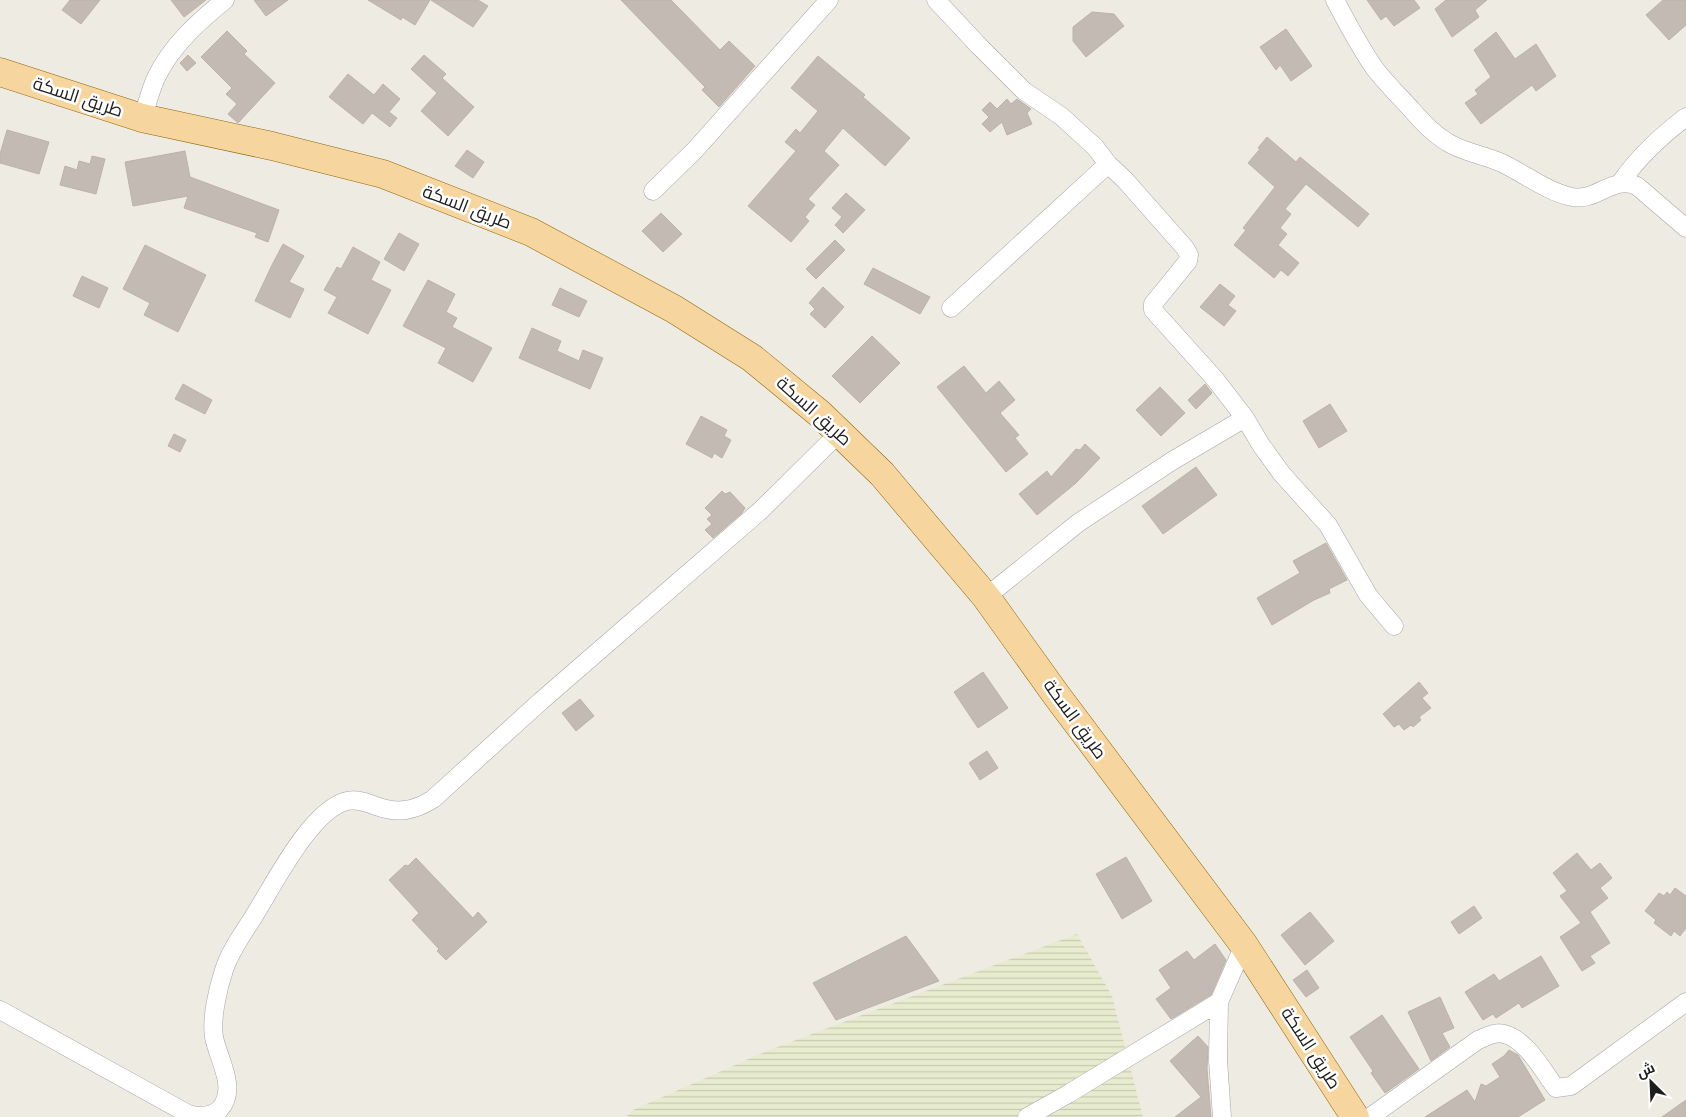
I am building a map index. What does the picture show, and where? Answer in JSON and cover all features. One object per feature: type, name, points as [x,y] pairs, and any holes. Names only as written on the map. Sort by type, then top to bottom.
[{"type":"main road","name":"طريق السكة","points":[[0,72],[142,118],[272,146],[382,174],[531,232],[674,309],[752,358],[820,414],[882,474],[986,597],[1057,696],[1244,945],[1355,1117]]},
{"type":"street","points":[[142,118],[156,78],[166,61],[187,33],[224,0]]},
{"type":"street","points":[[654,191],[695,150],[829,0]]},
{"type":"street","points":[[936,0],[1024,91],[1061,116],[1095,146],[1108,164],[1125,180],[1185,248],[1189,255],[1188,261],[1153,304],[1153,310],[1215,379],[1245,418],[1261,445],[1282,474],[1328,524],[1368,595],[1394,626]]},
{"type":"street","points":[[1334,0],[1376,69],[1422,121],[1447,142],[1472,154],[1501,162],[1563,195],[1576,198],[1593,194],[1622,182],[1630,182],[1686,228]]},
{"type":"street","points":[[1622,182],[1634,163],[1667,131],[1686,117]]},
{"type":"street","points":[[951,308],[1108,164]]},
{"type":"street","points":[[986,597],[1078,523],[1172,461],[1245,418]]},
{"type":"street","points":[[0,1010],[188,1114],[206,1116],[216,1112],[222,1105],[227,1091],[226,1077],[214,1036],[216,1006],[223,971],[231,952],[281,869],[301,840],[322,818],[344,802],[361,801],[382,808],[401,811],[418,808],[433,799],[541,701],[760,511],[839,433]]},
{"type":"street","points":[[1222,1117],[1218,1060],[1219,1002],[1244,945]]},
{"type":"street","points":[[1027,1117],[1219,1002]]},
{"type":"street","points":[[1370,1117],[1478,1040],[1492,1034],[1504,1034],[1524,1044],[1556,1088],[1571,1086],[1686,1002]]},
{"type":"green space","points":[[1077,934],[1112,996],[1143,1117],[626,1117],[633,1110],[767,1051]]},
{"type":"building","points":[[70,0],[100,0],[81,24],[62,10]]},
{"type":"building","points":[[171,0],[206,0],[184,17]]},
{"type":"building","points":[[254,0],[288,0],[266,16]]},
{"type":"building","points":[[368,0],[430,0],[415,25],[402,17],[401,20]]},
{"type":"building","points":[[431,0],[478,0],[488,6],[473,27]]},
{"type":"building","points":[[621,0],[671,0],[720,50],[729,41],[755,66],[719,107],[702,90],[705,87]]},
{"type":"building","points":[[1367,0],[1414,0],[1420,8],[1394,26],[1386,16],[1381,20]]},
{"type":"building","points":[[1446,0],[1487,0],[1475,10],[1479,17],[1452,37],[1435,9]]},
{"type":"building","points":[[1663,0],[1686,0],[1686,25],[1669,40],[1646,15]]},
{"type":"building","points":[[1092,12],[1114,14],[1124,26],[1086,57],[1073,41],[1073,27]]},
{"type":"building","points":[[1286,29],[1312,66],[1291,81],[1280,65],[1276,70],[1260,47]]},
{"type":"building","points":[[227,31],[247,51],[244,54],[275,83],[238,123],[228,114],[237,104],[226,94],[232,88],[201,57]]},
{"type":"building","points":[[1496,32],[1515,59],[1536,44],[1556,76],[1536,91],[1532,85],[1481,124],[1465,103],[1478,94],[1475,90],[1491,77],[1474,50]]},
{"type":"building","points":[[188,55],[196,63],[187,71],[180,63]]},
{"type":"building","points":[[424,55],[446,74],[442,78],[474,107],[448,136],[421,111],[437,93],[411,69]]},
{"type":"building","points":[[818,56],[865,95],[863,97],[910,138],[885,166],[843,128],[824,151],[839,165],[808,199],[815,205],[805,217],[809,221],[791,242],[748,206],[796,151],[785,142],[796,129],[800,133],[818,111],[791,88]]},
{"type":"building","points":[[348,74],[374,95],[383,84],[400,99],[389,112],[397,118],[390,127],[372,113],[363,124],[329,97]]},
{"type":"building","points":[[1007,99],[1011,104],[1017,99],[1031,109],[1027,113],[1032,124],[1007,135],[1002,122],[990,132],[982,124],[989,117],[982,110],[990,102],[997,109]]},
{"type":"building","points":[[7,130],[49,142],[39,174],[0,163],[0,154]]},
{"type":"building","points":[[1267,137],[1296,162],[1300,157],[1369,214],[1358,227],[1306,184],[1285,209],[1291,214],[1280,228],[1287,234],[1278,245],[1299,263],[1288,276],[1281,270],[1274,278],[1234,245],[1246,230],[1243,228],[1275,187],[1248,163]]},
{"type":"building","points":[[467,150],[484,162],[473,178],[455,166]]},
{"type":"building","points":[[185,151],[190,177],[279,210],[268,242],[255,237],[257,233],[184,208],[188,196],[133,206],[125,162]]},
{"type":"building","points":[[92,156],[105,159],[96,194],[60,185],[65,166],[77,170],[79,161],[90,164]]},
{"type":"building","points":[[846,193],[865,210],[843,233],[835,225],[842,217],[832,208]]},
{"type":"building","points":[[661,213],[682,234],[663,252],[642,231]]},
{"type":"building","points":[[399,233],[419,244],[404,271],[384,259]]},
{"type":"building","points":[[835,240],[845,250],[816,279],[806,269]]},
{"type":"building","points":[[283,244],[304,256],[289,282],[304,289],[290,318],[255,301]]},
{"type":"building","points":[[145,245],[206,275],[178,332],[144,315],[150,303],[123,289]]},
{"type":"building","points":[[353,247],[380,262],[371,280],[391,290],[368,334],[328,313],[337,297],[324,290],[337,267],[341,269]]},
{"type":"building","points":[[873,268],[930,297],[920,314],[864,284]]},
{"type":"building","points":[[82,276],[108,288],[99,308],[73,296]]},
{"type":"building","points":[[428,280],[455,294],[446,312],[457,318],[452,327],[492,348],[473,382],[438,363],[446,348],[403,326]]},
{"type":"building","points":[[1220,284],[1235,296],[1228,305],[1236,311],[1224,326],[1200,307]]},
{"type":"building","points":[[823,287],[844,307],[825,328],[810,314],[815,309],[809,303]]},
{"type":"building","points":[[560,288],[587,301],[579,317],[552,305]]},
{"type":"building","points":[[532,328],[561,341],[557,351],[579,361],[583,350],[603,358],[590,389],[519,358]]},
{"type":"building","points":[[872,336],[900,363],[860,403],[832,376]]},
{"type":"building","points":[[964,366],[986,393],[999,381],[1015,400],[1000,413],[1019,435],[1015,438],[1028,454],[1006,472],[937,387]]},
{"type":"building","points":[[183,384],[212,400],[205,414],[175,399]]},
{"type":"building","points":[[1205,384],[1212,393],[1196,409],[1188,400]]},
{"type":"building","points":[[1160,387],[1185,413],[1161,436],[1136,410]]},
{"type":"building","points":[[1330,404],[1347,431],[1319,448],[1303,421]]},
{"type":"building","points":[[701,416],[727,430],[724,436],[731,440],[722,458],[714,453],[712,458],[686,444]]},
{"type":"building","points":[[174,434],[186,440],[180,452],[168,446]]},
{"type":"building","points":[[1085,444],[1100,458],[1076,483],[1037,515],[1019,494],[1047,471],[1051,477],[1076,449],[1080,450]]},
{"type":"building","points":[[1196,467],[1217,495],[1163,534],[1142,506]]},
{"type":"building","points":[[722,491],[725,494],[730,492],[745,508],[742,513],[713,538],[705,530],[712,524],[707,519],[712,515],[705,508]]},
{"type":"building","points":[[1326,543],[1347,580],[1329,589],[1330,593],[1314,600],[1272,625],[1257,598],[1300,573],[1293,561]]},
{"type":"building","points":[[983,672],[1008,708],[978,728],[954,692]]},
{"type":"building","points":[[1419,682],[1428,693],[1422,698],[1431,708],[1419,717],[1421,720],[1413,727],[1411,725],[1404,730],[1399,724],[1394,727],[1383,714]]},
{"type":"building","points":[[580,699],[594,716],[576,731],[562,713]]},
{"type":"building","points":[[987,751],[998,768],[980,780],[969,763]]},
{"type":"building","points":[[1577,853],[1591,870],[1600,863],[1612,878],[1600,888],[1608,898],[1590,912],[1610,943],[1590,956],[1595,963],[1582,971],[1560,937],[1581,923],[1560,896],[1567,891],[1553,873]]},
{"type":"building","points":[[1126,857],[1152,901],[1122,919],[1096,874]]},
{"type":"building","points":[[416,858],[473,918],[478,912],[487,922],[446,960],[437,951],[439,949],[412,920],[419,913],[389,880],[405,865],[408,866]]},
{"type":"building","points":[[1675,888],[1686,896],[1686,928],[1680,936],[1674,931],[1671,936],[1654,923],[1656,920],[1645,911],[1659,893],[1664,896],[1667,892],[1670,895]]},
{"type":"building","points":[[1474,906],[1482,918],[1459,934],[1451,922]]},
{"type":"building","points":[[1310,912],[1334,941],[1305,965],[1281,935]]},
{"type":"building","points":[[906,936],[939,981],[836,1020],[813,983]]},
{"type":"building","points":[[1215,944],[1226,960],[1211,995],[1171,1019],[1156,999],[1171,988],[1159,970],[1187,951],[1194,960]]},
{"type":"building","points":[[1541,956],[1559,986],[1522,1008],[1519,1003],[1496,1018],[1493,1014],[1483,1020],[1465,992],[1494,974],[1499,981]]},
{"type":"building","points":[[1307,970],[1319,988],[1306,997],[1293,980]]},
{"type":"building","points":[[1440,997],[1454,1028],[1442,1033],[1450,1047],[1431,1061],[1408,1012]]},
{"type":"building","points":[[1382,1015],[1419,1069],[1385,1093],[1350,1037]]},
{"type":"building","points":[[1198,1036],[1208,1047],[1207,1069],[1211,1117],[1175,1117],[1201,1097],[1170,1061]]},
{"type":"building","points":[[1509,1050],[1518,1055],[1545,1100],[1518,1117],[1425,1117],[1467,1090],[1475,1102],[1481,1084],[1486,1086],[1500,1077],[1492,1064]]},
{"type":"building","points":[[1686,1100],[1686,1117],[1662,1117]]}]
